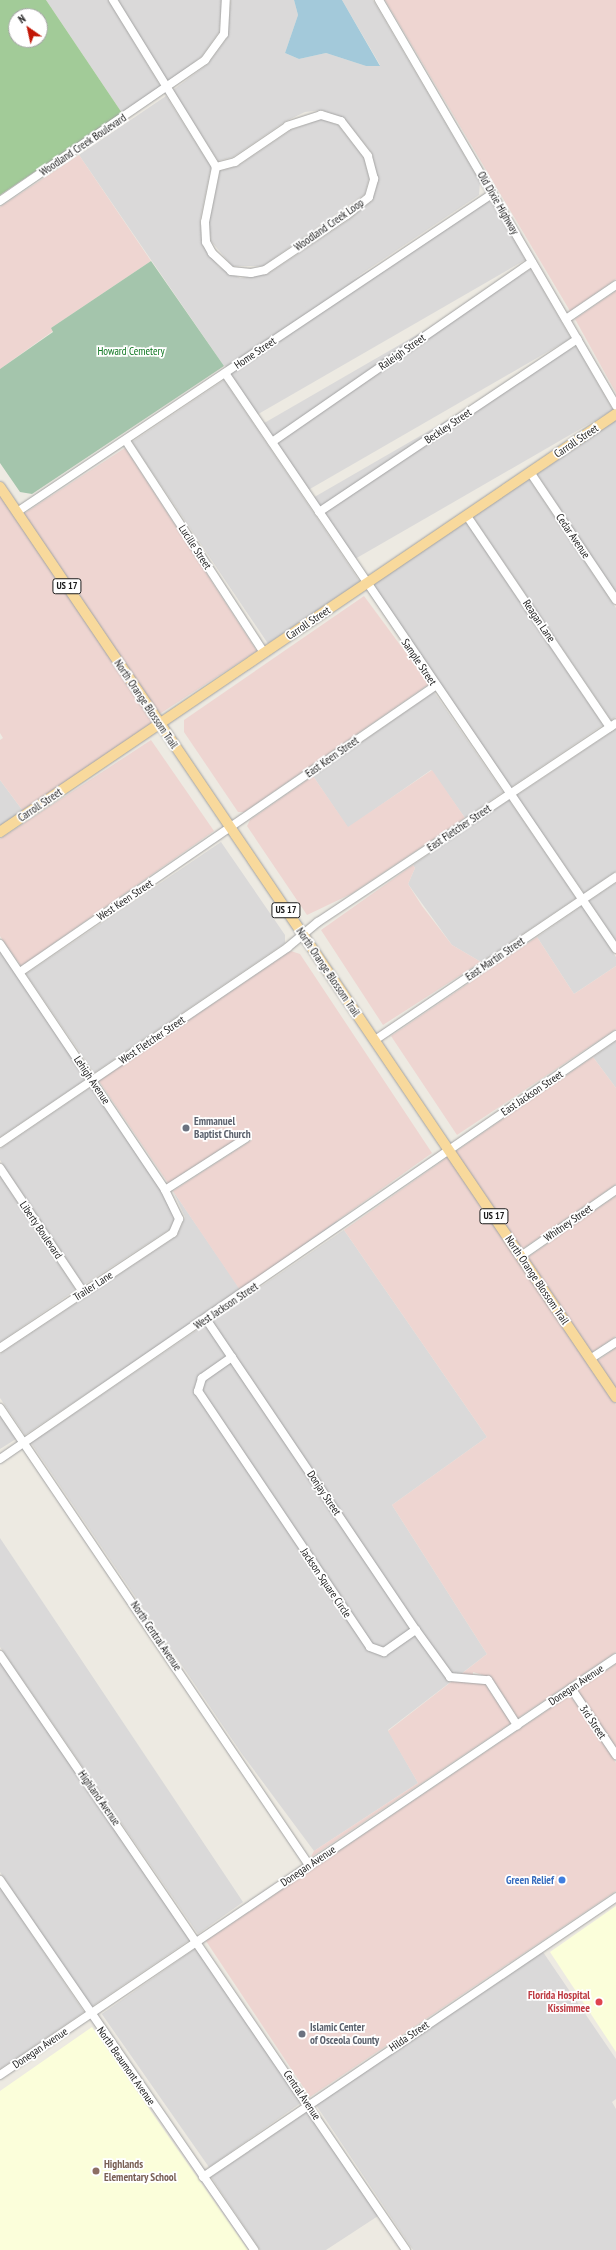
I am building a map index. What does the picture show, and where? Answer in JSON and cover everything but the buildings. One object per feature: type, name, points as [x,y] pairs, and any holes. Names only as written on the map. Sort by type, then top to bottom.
[{"type":"main road","name":"Carroll Street","points":[[0,832],[616,414]]},
{"type":"main road","name":"North Orange Blossom Trail","points":[[0,487],[616,1397]]},
{"type":"street","points":[[113,0],[216,167]]},
{"type":"street","name":"Woodland Creek Boulevard","points":[[0,201],[167,89],[205,60],[224,34],[226,0]]},
{"type":"street","name":"Old Dixie Highway","points":[[379,0],[616,406]]},
{"type":"street","name":"Woodland Creek Loop","points":[[321,114],[340,121],[368,156],[374,179],[369,197],[348,215],[265,270],[239,273],[221,263],[206,242],[205,222],[216,167],[235,162],[288,126],[321,114]]},
{"type":"street","name":"Home Street","points":[[17,512],[126,441],[492,194]]},
{"type":"street","name":"Raleigh Street","points":[[272,442],[532,262]]},
{"type":"street","points":[[566,319],[616,286]]},
{"type":"street","name":"Beckley Street","points":[[319,512],[577,339]]},
{"type":"street","name":"Sample Street","points":[[225,373],[435,686],[616,949]]},
{"type":"street","name":"Lucille Street","points":[[126,441],[264,653]]},
{"type":"street","name":"Cedar Avenue","points":[[530,472],[616,600]]},
{"type":"street","name":"Reagan Lane","points":[[467,516],[613,725]]},
{"type":"street","name":"East Keen Street","points":[[230,828],[435,686]]},
{"type":"street","name":"East Fletcher Street","points":[[303,935],[613,725]]},
{"type":"street","name":"West Keen Street","points":[[20,972],[230,828]]},
{"type":"street","name":"East Martin Street","points":[[374,1040],[616,877]]},
{"type":"street","name":"West Fletcher Street","points":[[0,1143],[303,935]]},
{"type":"street","name":"Lehigh Avenue","points":[[0,944],[166,1190],[180,1219]]},
{"type":"street","name":"East Jackson Street","points":[[449,1150],[616,1035]]},
{"type":"street","points":[[166,1190],[246,1138]]},
{"type":"street","name":"West Jackson Street","points":[[0,1458],[206,1319],[449,1150]]},
{"type":"street","name":"Liberty Boulevard","points":[[0,1168],[83,1292]]},
{"type":"street","name":"Whitney Street","points":[[521,1256],[616,1190]]},
{"type":"street","name":"Trailer Lane","points":[[0,1348],[173,1233],[180,1219]]},
{"type":"street","name":"Donjay Street","points":[[206,1319],[416,1630]]},
{"type":"street","points":[[590,1360],[616,1342]]},
{"type":"street","name":"Jackson Square Circle","points":[[232,1357],[202,1378],[197,1386],[217,1422],[370,1647],[384,1652],[416,1630]]},
{"type":"street","name":"North Central Avenue","points":[[0,1408],[309,1865]]},
{"type":"street","points":[[416,1630],[450,1677],[488,1680],[517,1725]]},
{"type":"street","name":"Highland Avenue","points":[[0,1655],[197,1941]]},
{"type":"street","name":"Donegan Avenue","points":[[0,2075],[616,1658]]},
{"type":"street","name":"3rd Street","points":[[571,1688],[616,1755]]},
{"type":"street","name":"North Beaumont Avenue","points":[[0,1880],[90,2014],[254,2250]]},
{"type":"street","name":"Hilda Street","points":[[203,2177],[616,1897]]},
{"type":"street","name":"Central Avenue","points":[[197,1941],[309,2104],[406,2250]]},
{"type":"shaded area","points":[[46,0],[108,0],[161,87],[122,113]]},
{"type":"shaded area","points":[[118,0],[222,0],[219,32],[202,56],[168,82]]},
{"type":"shaded area","points":[[231,0],[294,0],[298,15],[285,53],[299,59],[326,53],[366,66],[380,65],[342,0],[373,0],[480,182],[479,195],[224,366],[79,155],[166,96],[211,167],[200,220],[202,244],[219,267],[240,278],[268,274],[350,219],[372,201],[378,181],[372,153],[344,118],[322,110],[305,112],[286,121],[233,157],[218,161],[173,90],[208,64],[227,38]]},
{"type":"shaded area","points":[[385,0],[616,0],[616,279],[570,311]]},
{"type":"shaded area","points":[[321,119],[338,125],[364,158],[369,178],[365,194],[263,266],[232,266],[211,241],[209,222],[220,171],[238,166],[291,130]]},
{"type":"shaded area","points":[[79,155],[151,261],[51,328],[53,331],[0,369],[0,207]]},
{"type":"shaded area","points":[[491,200],[526,260],[254,416],[220,356]]},
{"type":"shaded area","points":[[531,269],[571,338],[304,492],[264,423]]},
{"type":"shaded area","points":[[616,291],[616,393],[575,319]]},
{"type":"shaded area","points":[[576,346],[613,410],[351,561],[314,497]]},
{"type":"shaded area","points":[[224,380],[360,581],[268,644],[132,442]]},
{"type":"shaded area","points":[[616,420],[616,593],[537,474]]},
{"type":"shaded area","points":[[125,448],[257,651],[155,717],[24,514]]},
{"type":"shaded area","points":[[529,479],[616,608],[616,717],[611,720],[473,517]]},
{"type":"shaded area","points":[[0,495],[153,722],[23,811],[0,780],[0,740],[3,738],[0,733]]},
{"type":"shaded area","points":[[466,522],[603,725],[509,788],[372,585]]},
{"type":"shaded area","points":[[364,596],[429,684],[244,812],[238,812],[184,732],[184,720]]},
{"type":"shaded area","points":[[434,692],[503,792],[465,818],[431,770],[348,828],[313,776]]},
{"type":"shaded area","points":[[616,729],[616,871],[584,893],[516,796]]},
{"type":"shaded area","points":[[151,740],[214,831],[21,966],[0,936],[0,839]]},
{"type":"shaded area","points":[[432,770],[465,818],[351,894],[307,915],[247,826],[250,820],[313,776],[348,827]]},
{"type":"shaded area","points":[[0,780],[23,811],[0,826]]},
{"type":"shaded area","points":[[509,800],[576,898],[481,962],[452,945],[408,884],[415,868],[413,865]]},
{"type":"shaded area","points":[[221,842],[285,935],[285,943],[94,1073],[26,974]]},
{"type":"shaded area","points":[[413,865],[415,868],[408,884],[422,906],[452,945],[481,962],[383,1025],[321,930]]},
{"type":"shaded area","points":[[616,883],[616,941],[589,901]]},
{"type":"shaded area","points":[[582,906],[616,957],[616,966],[574,994],[537,937]]},
{"type":"shaded area","points":[[537,937],[574,994],[616,966],[616,1029],[457,1135],[391,1036]]},
{"type":"shaded area","points":[[0,951],[86,1079],[0,1137]]},
{"type":"shaded area","points":[[291,951],[300,954],[432,1153],[240,1290],[173,1191],[252,1140],[247,1132],[168,1183],[99,1081]]},
{"type":"shaded area","points":[[616,1041],[616,1088],[593,1057]]},
{"type":"shaded area","points":[[593,1057],[616,1088],[616,1184],[521,1250],[455,1152]]},
{"type":"shaded area","points":[[91,1087],[162,1192],[175,1219],[170,1229],[84,1285],[0,1160],[0,1149]]},
{"type":"shaded area","points":[[448,1157],[616,1405],[616,1652],[518,1718],[492,1678],[473,1672],[473,1681],[485,1684],[511,1723],[310,1858],[314,1851],[418,1783],[388,1731],[487,1654],[392,1505],[487,1437],[344,1230]]},
{"type":"shaded area","points":[[0,1176],[76,1290],[0,1342]]},
{"type":"shaded area","points":[[173,1191],[240,1289],[336,1220],[338,1222],[204,1315],[25,1435],[0,1398],[0,1354],[177,1236],[185,1217]]},
{"type":"shaded area","points":[[616,1196],[616,1336],[591,1353],[527,1258]]},
{"type":"shaded area","points":[[344,1230],[487,1437],[392,1505],[487,1654],[388,1730],[418,1783],[314,1851],[242,1754],[31,1443]]},
{"type":"shaded area","points":[[616,1348],[616,1390],[597,1361]]},
{"type":"shaded area","points":[[0,1416],[16,1439],[0,1449]]},
{"type":"shaded area","points":[[0,1538],[243,1902],[198,1934],[0,1647]]},
{"type":"shaded area","points":[[0,1662],[191,1939],[91,2007],[0,1872]]},
{"type":"shaded area","points":[[616,1664],[616,1747],[577,1690]]},
{"type":"shaded area","points":[[570,1695],[616,1763],[616,1891],[310,2097],[206,1941]]},
{"type":"shaded area","points":[[0,1887],[84,2012],[0,2069]]},
{"type":"shaded area","name":"Florida Hospital Kissimmee","points":[[616,1906],[616,2052],[550,1952]]},
{"type":"shaded area","points":[[196,1948],[303,2101],[209,2167],[102,2014]]},
{"type":"shaded area","points":[[543,1952],[616,2059],[616,2099],[612,2102],[616,2109],[616,2250],[413,2250],[316,2105]]},
{"type":"shaded area","name":"Highlands Elementary School","points":[[92,2027],[248,2250],[0,2250],[0,2091]]},
{"type":"shaded area","points":[[308,2111],[378,2216],[326,2250],[260,2250],[211,2177]]},
{"type":"green space","points":[[0,0],[46,0],[122,113],[0,195]]},
{"type":"green space","name":"Howard Cemetery","points":[[151,261],[224,366],[32,494],[20,492],[0,463],[0,369],[53,332],[51,328]]},
{"type":"water","points":[[294,0],[342,0],[380,66],[366,66],[326,53],[299,59],[285,53],[298,15]]},
{"type":"place","name":"Emmanuel Baptist Church","points":[[186,1128]]},
{"type":"place","name":"Green Relief","points":[[562,1880]]},
{"type":"place","name":"Florida Hospital Kissimmee","points":[[599,2002]]},
{"type":"place","name":"Islamic Center of Osceola County","points":[[302,2034]]},
{"type":"place","name":"Highlands Elementary School","points":[[96,2171]]}]
